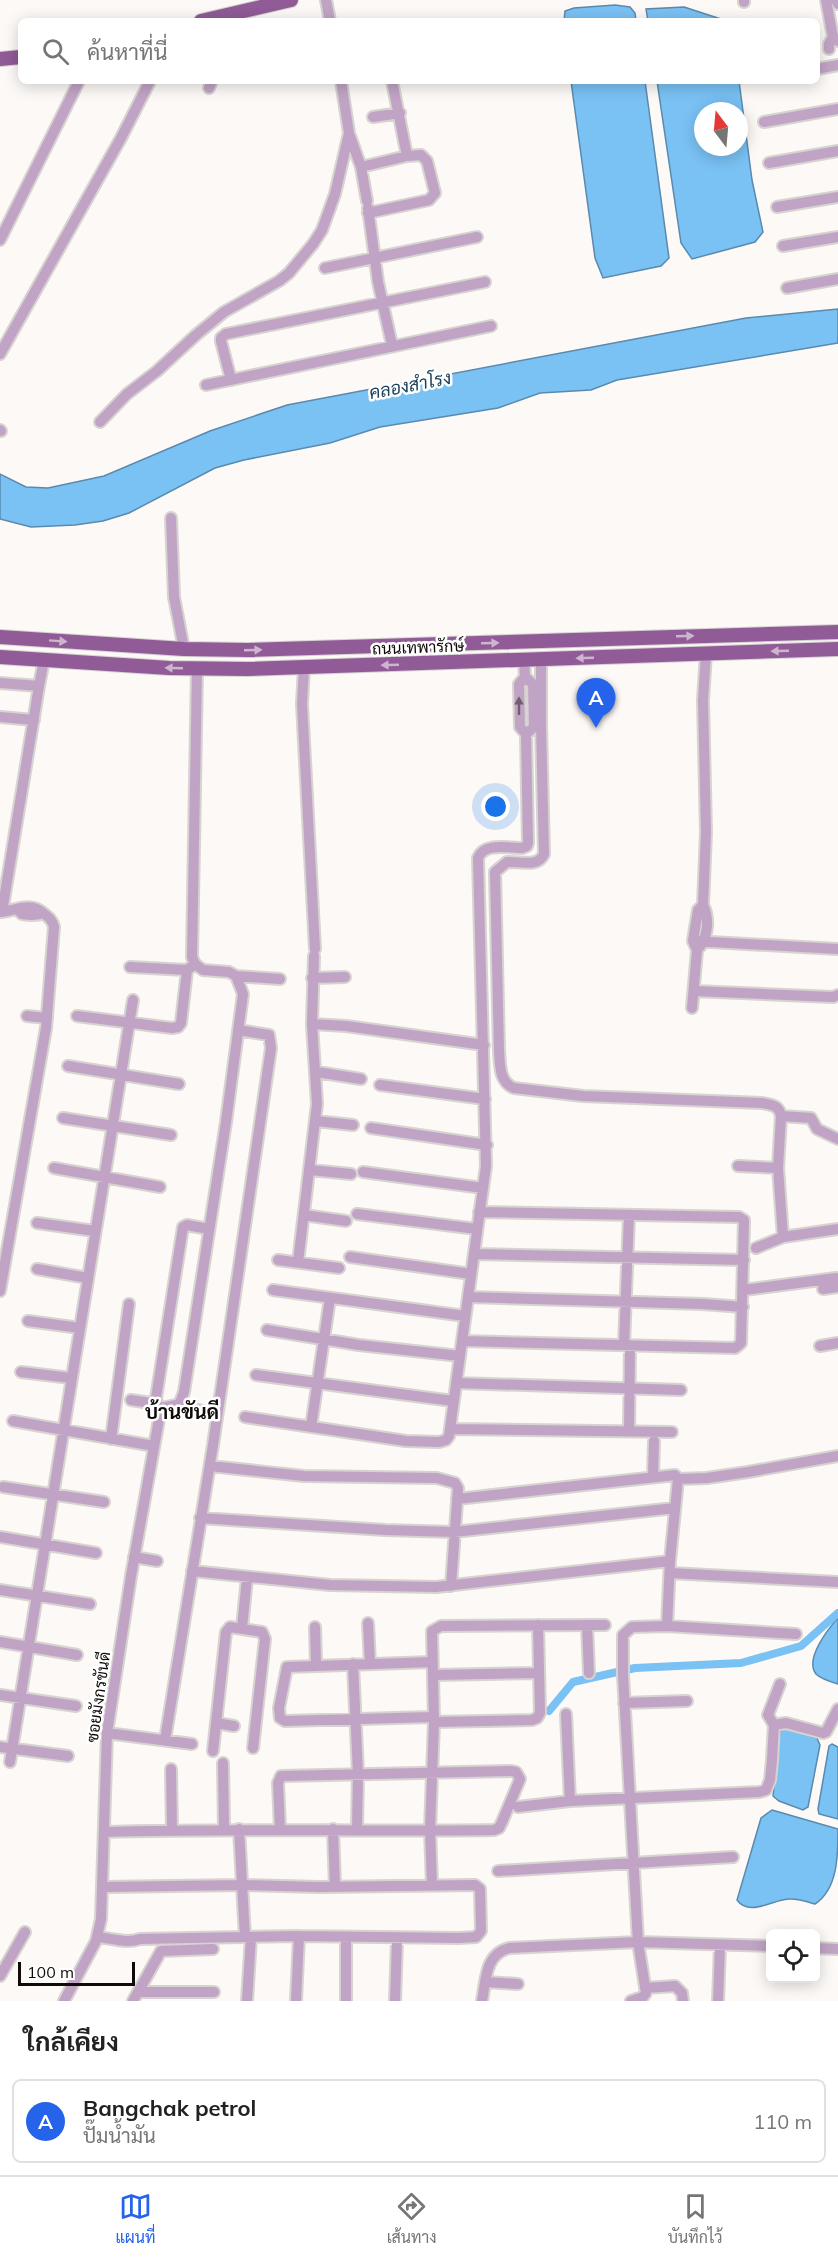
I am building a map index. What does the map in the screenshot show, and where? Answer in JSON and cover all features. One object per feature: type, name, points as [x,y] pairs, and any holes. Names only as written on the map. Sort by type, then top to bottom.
[{"type":"main road","points":[[234,17],[291,0]]},
{"type":"main road","points":[[0,59],[18,57]]},
{"type":"main road","name":"ถนนเทพารักษ์","points":[[0,638],[184,649],[248,650],[838,632]]},
{"type":"main road","points":[[429,645],[430,664]]},
{"type":"main road","name":"ถนนเทพารักษ์","points":[[0,657],[197,669],[430,664],[838,649]]},
{"type":"street","points":[[326,0],[329,18]]},
{"type":"street","points":[[820,68],[834,62],[829,44],[836,39],[826,0]]},
{"type":"street","points":[[836,0],[838,4]]},
{"type":"street","points":[[0,240],[78,84]]},
{"type":"street","points":[[0,354],[121,138],[148,84]]},
{"type":"street","points":[[341,84],[352,146],[361,166],[375,258],[392,345]]},
{"type":"street","points":[[393,84],[407,156]]},
{"type":"street","points":[[764,122],[838,110]]},
{"type":"street","points":[[373,117],[400,113]]},
{"type":"street","points":[[100,422],[127,394],[217,318],[236,305],[271,287],[289,273],[313,244],[328,216],[349,133]]},
{"type":"street","points":[[769,163],[838,151]]},
{"type":"street","points":[[361,166],[407,156],[421,156],[427,161],[434,195],[429,200],[367,207]]},
{"type":"street","points":[[777,207],[838,196]]},
{"type":"street","points":[[325,268],[477,237]]},
{"type":"street","points":[[783,246],[838,237]]},
{"type":"street","points":[[787,288],[838,279]]},
{"type":"street","points":[[231,380],[221,341],[226,334],[485,282]]},
{"type":"street","points":[[206,385],[491,326]]},
{"type":"street","points":[[171,518],[174,597],[184,649]]},
{"type":"street","points":[[692,1008],[698,945],[698,910],[703,905],[706,832],[703,700],[706,653]]},
{"type":"street","points":[[0,1291],[47,1018],[54,927],[49,917],[38,908],[24,907],[1,912],[44,660]]},
{"type":"street","points":[[245,1417],[406,1441],[446,1440],[450,1429],[487,1145],[478,858],[486,848],[527,846],[526,734],[534,727],[533,684],[525,677],[524,660]]},
{"type":"street","points":[[542,660],[543,857],[530,863],[507,862],[495,872],[502,1076],[509,1086],[562,1095],[762,1103],[777,1106],[781,1116],[778,1168],[783,1237]]},
{"type":"street","points":[[298,1262],[316,1121],[316,1072],[312,1024],[314,953],[302,704],[304,667]]},
{"type":"street","points":[[77,1016],[172,1028],[178,1027],[181,1023],[192,957],[197,669]]},
{"type":"street","points":[[0,683],[39,686]]},
{"type":"street","points":[[0,717],[34,720]]},
{"type":"street","points":[[698,945],[838,949]]},
{"type":"street","points":[[130,968],[191,967],[229,972],[237,976],[280,979]]},
{"type":"street","points":[[176,1405],[180,1403],[184,1392],[238,1030],[243,994],[237,976]]},
{"type":"street","points":[[312,978],[345,978]]},
{"type":"street","points":[[694,991],[838,995]]},
{"type":"street","points":[[10,1762],[133,1000]]},
{"type":"street","points":[[27,1016],[47,1018]]},
{"type":"street","points":[[312,1024],[345,1026],[484,1045]]},
{"type":"street","points":[[165,1740],[210,1466],[271,1048],[269,1035],[238,1030]]},
{"type":"street","points":[[68,1066],[179,1084]]},
{"type":"street","points":[[316,1072],[361,1079]]},
{"type":"street","points":[[380,1085],[485,1099]]},
{"type":"street","points":[[781,1116],[811,1118],[817,1129],[838,1139]]},
{"type":"street","points":[[63,1118],[171,1136]]},
{"type":"street","points":[[316,1121],[353,1125]]},
{"type":"street","points":[[371,1128],[487,1145]]},
{"type":"street","points":[[738,1166],[778,1168]]},
{"type":"street","points":[[54,1168],[160,1186]]},
{"type":"street","points":[[310,1170],[351,1174]]},
{"type":"street","points":[[363,1172],[483,1188]]},
{"type":"street","points":[[462,1341],[739,1347],[741,1343],[745,1222],[739,1217],[479,1212]]},
{"type":"street","points":[[357,1214],[477,1229]]},
{"type":"street","points":[[304,1215],[346,1221]]},
{"type":"street","points":[[628,1215],[626,1302],[631,1389],[629,1431]]},
{"type":"street","points":[[37,1223],[95,1231]]},
{"type":"street","name":"ซอยมังกรขันดี","points":[[64,2001],[86,1963],[97,1937],[101,1919],[107,1733],[154,1446],[183,1227],[186,1225],[209,1229]]},
{"type":"street","points":[[756,1248],[783,1237],[838,1229]]},
{"type":"street","points":[[474,1254],[744,1260]]},
{"type":"street","points":[[350,1257],[471,1274]]},
{"type":"street","points":[[278,1260],[339,1268]]},
{"type":"street","points":[[37,1269],[88,1278]]},
{"type":"street","points":[[744,1290],[837,1283]]},
{"type":"street","points":[[823,1289],[837,1283]]},
{"type":"street","points":[[273,1290],[465,1316]]},
{"type":"street","points":[[468,1297],[743,1307]]},
{"type":"street","points":[[312,1427],[330,1298]]},
{"type":"street","points":[[111,1439],[129,1304]]},
{"type":"street","points":[[28,1321],[80,1328]]},
{"type":"street","points":[[267,1330],[460,1356]]},
{"type":"street","points":[[820,1346],[838,1343]]},
{"type":"street","points":[[21,1372],[71,1378]]},
{"type":"street","points":[[256,1375],[453,1401]]},
{"type":"street","points":[[456,1383],[681,1390]]},
{"type":"street","points":[[131,1400],[159,1406],[176,1405],[217,1414]]},
{"type":"street","points":[[13,1420],[154,1446]]},
{"type":"street","points":[[450,1429],[672,1431]]},
{"type":"street","points":[[653,1477],[654,1441]]},
{"type":"street","points":[[457,1499],[671,1474],[678,1479],[707,1478],[838,1456]]},
{"type":"street","points":[[210,1466],[304,1476],[437,1478],[455,1482],[458,1488],[452,1586]]},
{"type":"street","points":[[667,1626],[678,1479]]},
{"type":"street","points":[[3,1487],[104,1502]]},
{"type":"street","points":[[200,1518],[385,1530],[454,1532],[675,1508]]},
{"type":"street","points":[[0,1537],[96,1554]]},
{"type":"street","points":[[134,1557],[157,1561]]},
{"type":"street","points":[[192,1571],[330,1585],[452,1586],[670,1567],[838,1582]]},
{"type":"street","points":[[242,1628],[247,1578]]},
{"type":"street","points":[[0,1590],[90,1604]]},
{"type":"street","points":[[369,1623],[370,1664]]},
{"type":"street","points":[[432,1662],[287,1667],[279,1708],[280,1718],[285,1721],[532,1720],[540,1713],[538,1625]]},
{"type":"street","points":[[587,1625],[589,1673]]},
{"type":"street","points":[[432,1885],[430,1830],[433,1774],[432,1631],[438,1627],[604,1625]]},
{"type":"street","points":[[631,2001],[645,1995],[645,1989],[638,1942],[624,1703],[623,1635],[633,1627],[667,1626],[796,1634]]},
{"type":"street","points":[[213,1751],[226,1632],[230,1627],[262,1632],[265,1640],[254,1748]]},
{"type":"street","points":[[315,1628],[316,1665]]},
{"type":"street","points":[[0,1642],[77,1655]]},
{"type":"street","points":[[353,1664],[358,1774],[357,1829]]},
{"type":"street","points":[[433,1674],[539,1673]]},
{"type":"street","points":[[518,1807],[570,1801],[766,1790],[770,1780],[774,1725],[768,1715],[780,1684]]},
{"type":"street","points":[[0,1695],[76,1706]]},
{"type":"street","points":[[624,1703],[687,1701]]},
{"type":"street","points":[[774,1725],[786,1723],[823,1733],[826,1732],[838,1709]]},
{"type":"street","points":[[258,1711],[273,1714]]},
{"type":"street","points":[[566,1714],[570,1801]]},
{"type":"street","points":[[216,1723],[234,1725]]},
{"type":"street","points":[[107,1733],[192,1744]]},
{"type":"street","points":[[0,1747],[68,1756]]},
{"type":"street","points":[[223,1763],[224,1829]]},
{"type":"street","points":[[171,1769],[172,1830]]},
{"type":"street","points":[[105,1832],[224,1829],[496,1830],[502,1822],[520,1779],[516,1772],[512,1771],[280,1776],[278,1783],[280,1829]]},
{"type":"street","points":[[239,1829],[248,1937],[248,2001]]},
{"type":"street","points":[[333,1829],[335,1887]]},
{"type":"street","points":[[498,1871],[733,1857]]},
{"type":"street","points":[[97,1937],[116,1938],[121,1941],[299,1936],[398,1939],[476,1937],[481,1931],[478,1885],[103,1887]]},
{"type":"street","points":[[0,1976],[25,1932]]},
{"type":"street","points":[[296,2001],[299,1936]]},
{"type":"street","points":[[346,1937],[346,2001]]},
{"type":"street","points":[[395,2001],[398,1939]]},
{"type":"street","points":[[482,2001],[490,1963],[495,1954],[509,1948],[638,1942],[766,1946]]},
{"type":"street","points":[[718,2001],[720,1945]]},
{"type":"street","points":[[820,1948],[838,1949]]},
{"type":"street","points":[[136,1996],[161,1951],[213,1950]]},
{"type":"street","points":[[486,1982],[518,1984]]},
{"type":"street","points":[[645,1989],[675,1986],[682,1993],[683,2001]]},
{"type":"street","points":[[136,1996],[214,1992]]},
{"type":"water","points":[[615,5],[630,7],[636,18],[564,18],[565,11],[574,8]]},
{"type":"water","points":[[684,7],[718,18],[648,18],[646,9]]},
{"type":"water","points":[[571,84],[645,84],[669,258],[661,266],[603,278],[595,258]]},
{"type":"water","points":[[657,84],[739,84],[742,102],[694,102],[694,156],[748,156],[748,150],[763,232],[755,242],[692,259],[681,243]]},
{"type":"water","name":"คลองสำโรง","points":[[838,309],[838,343],[617,380],[591,390],[540,393],[498,408],[380,427],[330,443],[215,468],[129,513],[103,521],[31,527],[0,519],[0,474],[26,487],[48,488],[104,476],[210,431],[287,405],[746,318]]},
{"type":"water","points":[[838,1618],[838,1684],[816,1674],[813,1660],[819,1644]]},
{"type":"water","points":[[785,1728],[817,1738],[820,1745],[808,1807],[803,1810],[779,1801],[773,1796],[780,1731]]},
{"type":"water","points":[[832,1744],[838,1747],[838,1819],[819,1814],[818,1809],[829,1746]]},
{"type":"water","points":[[772,1810],[838,1829],[837,1860],[832,1881],[823,1898],[815,1904],[784,1899],[762,1906],[749,1907],[737,1900],[761,1818]]},
{"type":"waterway","points":[[549,1711],[573,1682],[635,1668],[741,1663],[801,1646],[838,1613]]},
{"type":"place","name":"Bangchak petrol","points":[[596,728]]},
{"type":"district","name":"บ้านขันดี","points":[[182,1411]]}]
